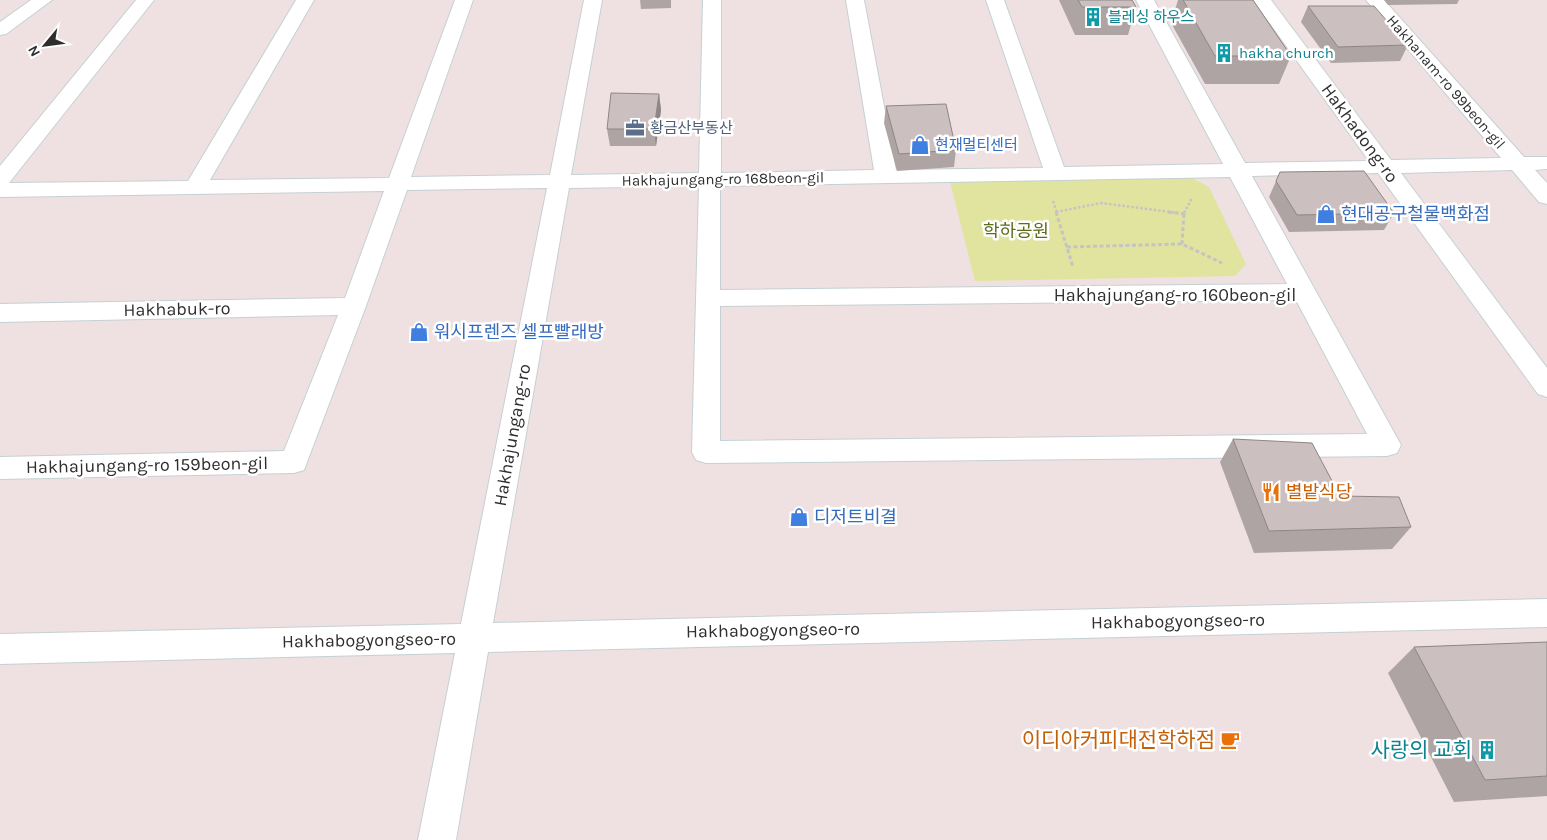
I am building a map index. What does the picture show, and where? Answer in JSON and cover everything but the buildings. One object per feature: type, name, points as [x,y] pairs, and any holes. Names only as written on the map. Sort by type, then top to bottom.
[{"type":"street","points":[[0,30],[43,0]]},
{"type":"street","points":[[0,180],[145,0]]},
{"type":"street","points":[[195,187],[304,0]]},
{"type":"street","points":[[354,306],[464,0]]},
{"type":"street","name":"Hakhajungang-ro","points":[[437,840],[593,0]]},
{"type":"street","points":[[708,298],[712,0]]},
{"type":"street","points":[[855,0],[886,176]]},
{"type":"street","points":[[995,0],[1056,174]]},
{"type":"street","points":[[1145,0],[1302,292]]},
{"type":"street","name":"Hakhadong-ro","points":[[1262,0],[1547,387]]},
{"type":"street","name":"Hakhanam-ro 99beon-gil","points":[[1375,0],[1518,164]]},
{"type":"street","name":"Hakhanam-ro 99beon-gil","points":[[1384,166],[1547,163]]},
{"type":"street","points":[[1518,164],[1547,197]]},
{"type":"street","name":"Hakhajungang-ro 168beon-gil","points":[[0,190],[1056,174],[1384,166]]},
{"type":"street","name":"Hakhajungang-ro 160beon-gil","points":[[1302,292],[1387,445],[706,452],[708,298],[1302,292]]},
{"type":"street","name":"Hakhabuk-ro","points":[[0,312],[354,306]]},
{"type":"street","name":"Hakhajungang-ro 159beon-gil","points":[[0,468],[294,462],[354,306]]},
{"type":"street","name":"Hakhabogyongseo-ro","points":[[0,649],[1547,612]]},
{"type":"path","points":[[1051,195],[1074,271]]},
{"type":"path","points":[[1182,244],[1184,214],[1192,198]]},
{"type":"path","points":[[1056,212],[1101,203],[1184,214]]},
{"type":"path","points":[[1067,247],[1182,244],[1224,264]]},
{"type":"green space","name":"학하공원","points":[[1192,178],[1209,187],[1246,264],[1235,276],[975,281],[950,182]]},
{"type":"place","name":"블레싱 하우스","points":[[1093,17]]},
{"type":"place","name":"hakha church","points":[[1224,53]]},
{"type":"place","name":"황금산부동산","points":[[635,128]]},
{"type":"place","name":"현재멀티센터","points":[[920,145]]},
{"type":"place","name":"현대공구철물백화점","points":[[1326,214]]},
{"type":"place","name":"워시프렌즈 셀프빨래방","points":[[419,332]]},
{"type":"place","name":"별밭식당","points":[[1271,492]]},
{"type":"place","name":"디저트비결","points":[[799,517]]},
{"type":"place","name":"이디아커피대전학하점","points":[[1230,740]]},
{"type":"place","name":"사랑의 교회","points":[[1487,750]]}]
